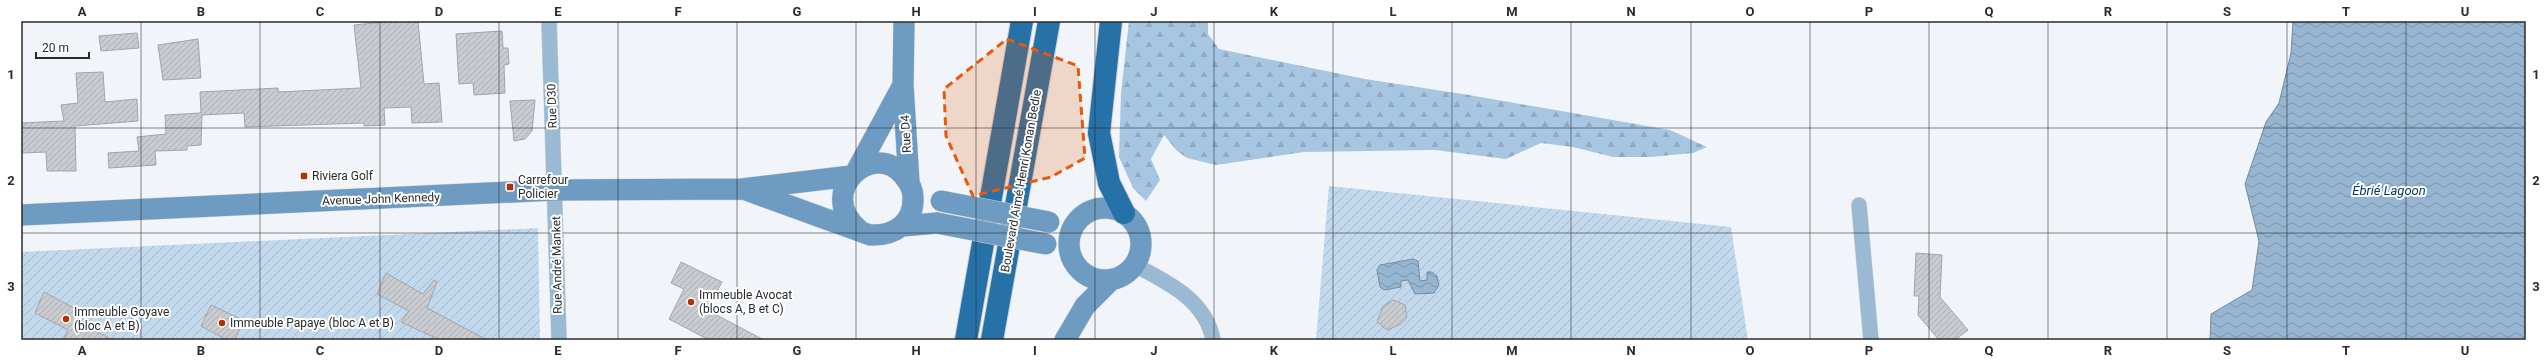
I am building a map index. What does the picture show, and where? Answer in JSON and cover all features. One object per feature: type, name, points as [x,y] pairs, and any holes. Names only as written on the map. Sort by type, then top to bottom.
[{"type":"highway","points":[[966,340],[1022,21]]},
{"type":"highway","name":"Boulevard Aimé Henri Konan Bedie","points":[[992,340],[1049,21]]},
{"type":"highway","points":[[1111,21],[1099,133],[1109,183],[1124,213]]},
{"type":"main road","name":"Rue D4","points":[[904,21],[903,85],[910,186]]},
{"type":"main road","name":"Rue D4","points":[[854,173],[903,85]]},
{"type":"main road","name":"Avenue John Kennedy","points":[[21,215],[556,190],[742,189],[854,173],[868,165],[885,165],[901,173],[910,186],[941,201],[1049,222],[1079,219]]},
{"type":"main road","points":[[854,173],[843,189],[842,201],[844,213],[850,223],[859,230]]},
{"type":"main road","points":[[903,226],[910,216],[913,205],[910,186]]},
{"type":"main road","name":"Avenue John Kennedy","points":[[742,189],[870,235],[882,236],[903,226],[937,223],[1046,244],[1071,256]]},
{"type":"main road","points":[[1065,340],[1085,306],[1110,280],[1129,272],[1135,265],[1142,246],[1138,227],[1124,213],[1115,209],[1100,208],[1086,213],[1079,219],[1070,236],[1071,256],[1083,272],[1091,277],[1110,280]]},
{"type":"street","name":"Rue D30","points":[[549,21],[556,190]]},
{"type":"street","name":"Rue André Manket","points":[[556,190],[559,340]]},
{"type":"street","points":[[1859,205],[1871,340]]},
{"type":"street","points":[[1135,265],[1183,292],[1199,309],[1212,332],[1213,340]]},
{"type":"highlighted area","points":[[1007,39],[1078,66],[1085,158],[1051,177],[973,196],[946,136],[944,89]]},
{"type":"green space","points":[[1129,21],[1208,21],[1208,34],[1219,49],[1365,79],[1469,95],[1670,130],[1707,147],[1693,153],[1650,157],[1613,157],[1573,147],[1541,143],[1506,159],[1435,150],[1304,152],[1216,165],[1187,158],[1177,151],[1164,135],[1151,159],[1160,180],[1146,201],[1133,188],[1119,157],[1121,93]]},
{"type":"shaded area","points":[[1329,186],[1731,227],[1748,340],[1316,340]]},
{"type":"shaded area","points":[[538,228],[540,340],[21,340],[21,252]]},
{"type":"water","name":"Ébrié Lagoon","points":[[2293,21],[2526,21],[2526,340],[2210,340],[2211,314],[2252,290],[2259,241],[2245,184],[2266,122],[2279,103],[2291,53]]},
{"type":"water","points":[[1413,259],[1418,261],[1420,281],[1427,280],[1427,272],[1432,272],[1437,276],[1439,285],[1434,293],[1415,294],[1408,280],[1401,281],[1401,287],[1384,290],[1380,287],[1377,270],[1380,265]]},
{"type":"building","points":[[395,21],[418,21],[424,84],[439,83],[442,122],[412,123],[411,107],[384,108],[385,125],[364,126],[364,123],[245,127],[244,113],[202,115],[201,145],[187,146],[187,150],[155,151],[156,165],[109,168],[108,153],[139,151],[137,137],[166,134],[165,115],[201,113],[200,92],[278,88],[278,92],[361,88],[354,25]]},
{"type":"building","points":[[502,31],[503,48],[508,48],[509,64],[504,65],[505,93],[474,95],[473,83],[459,84],[456,34]]},
{"type":"building","points":[[137,33],[139,48],[101,51],[99,36]]},
{"type":"building","points":[[198,39],[201,78],[163,80],[158,45]]},
{"type":"building","points":[[103,72],[105,102],[137,99],[138,121],[75,126],[76,171],[47,171],[46,152],[21,153],[21,123],[64,121],[61,105],[78,103],[76,73]]},
{"type":"building","points":[[535,100],[532,131],[525,139],[514,141],[510,101]]},
{"type":"building","points":[[1916,253],[1942,255],[1940,297],[1968,330],[1955,340],[1939,340],[1918,315],[1919,296],[1914,296]]},
{"type":"building","name":"Immeuble Avocat (blocs A, B et C)","points":[[681,262],[722,282],[707,310],[764,340],[709,340],[669,319],[684,289],[671,283]]},
{"type":"building","points":[[386,273],[423,294],[434,280],[437,282],[427,308],[487,340],[440,340],[401,322],[409,311],[377,294]]},
{"type":"building","name":"Immeuble Goyave (bloc A et B)","points":[[44,292],[87,315],[82,324],[113,340],[63,340],[68,330],[35,313]]},
{"type":"building","points":[[1393,300],[1405,305],[1407,317],[1401,324],[1387,330],[1377,322],[1383,306]]},
{"type":"building","name":"Immeuble Papaye (bloc A et B)","points":[[211,305],[243,320],[235,340],[227,340],[201,326]]},
{"type":"place","name":"Riviera Golf","points":[[304,176]]},
{"type":"place","name":"Carrefour Policier","points":[[510,187]]},
{"type":"place","name":"Immeuble Avocat (blocs A, B et C)","points":[[691,302]]},
{"type":"place","name":"Immeuble Goyave (bloc A et B)","points":[[66,319]]},
{"type":"place","name":"Immeuble Papaye (bloc A et B)","points":[[222,323]]}]
